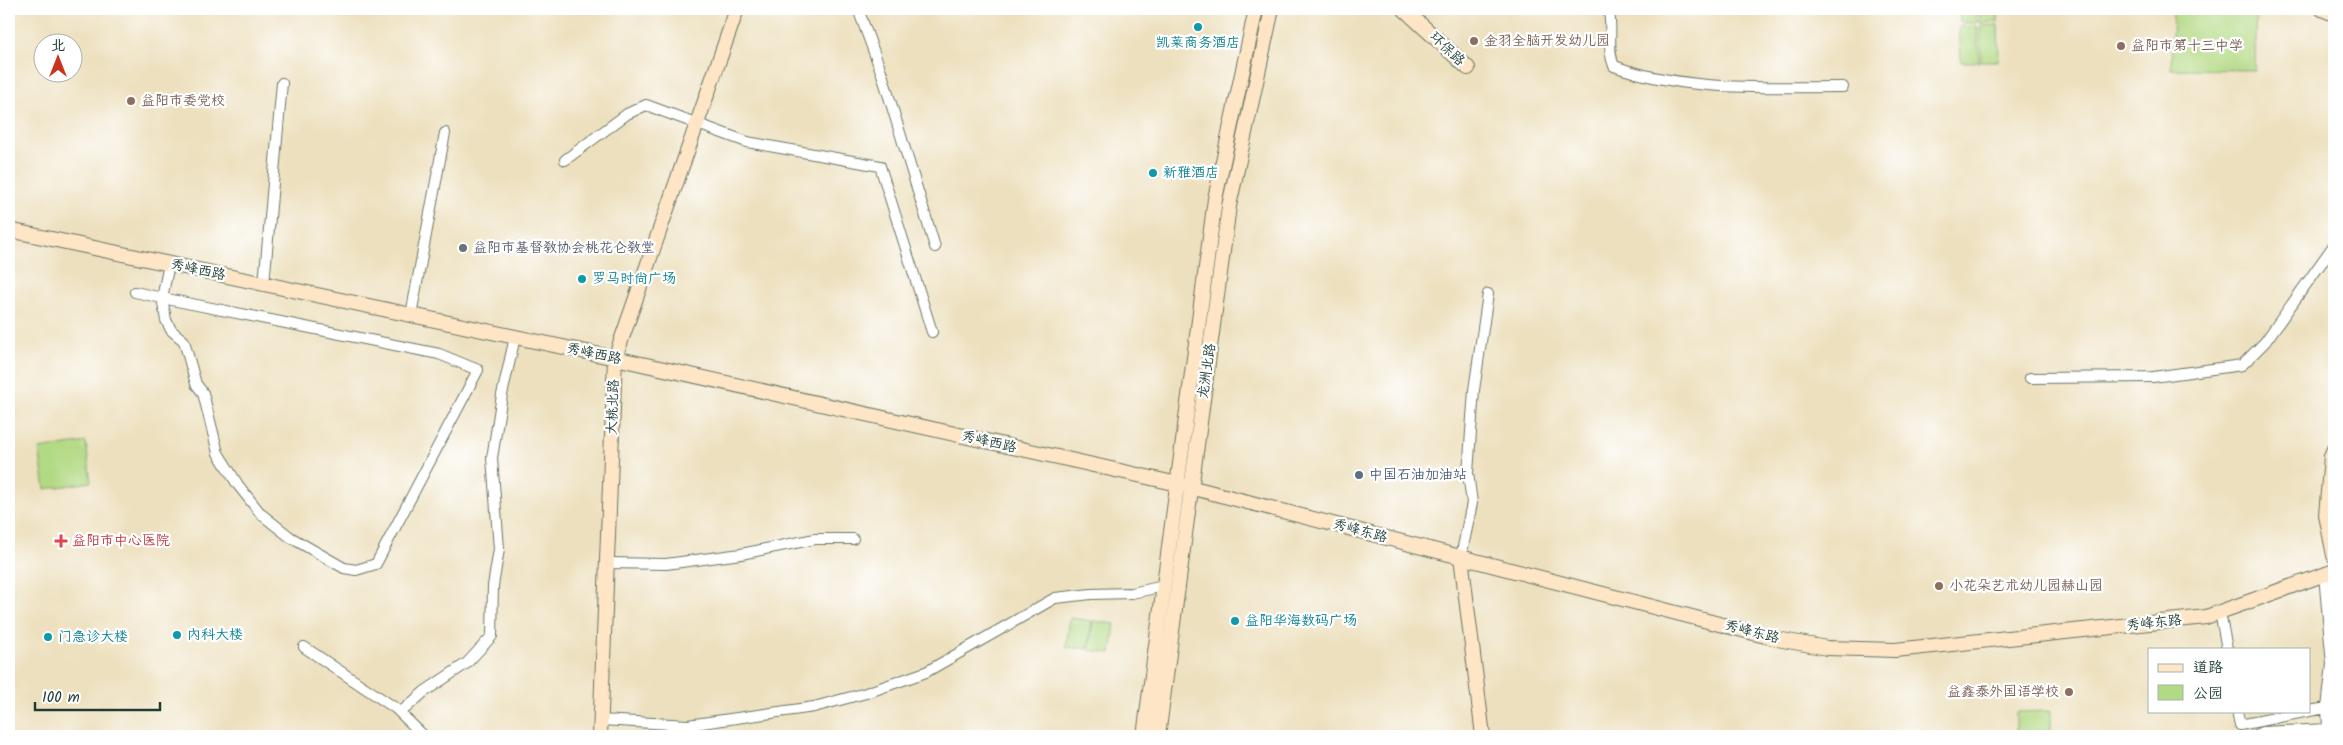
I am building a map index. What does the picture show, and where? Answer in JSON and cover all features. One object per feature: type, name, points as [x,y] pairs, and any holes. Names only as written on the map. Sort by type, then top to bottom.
[{"type":"street","name":"大桃北路","points":[[600,736],[615,358],[738,9]]},
{"type":"street","points":[[858,9],[882,74],[934,248]]},
{"type":"street","name":"龙洲北路","points":[[1158,736],[1215,199],[1256,9]]},
{"type":"street","name":"龙洲北路","points":[[1144,736],[1164,586],[1184,485],[1229,206],[1272,9]]},
{"type":"street","name":"环保路","points":[[1404,9],[1468,68]]},
{"type":"street","points":[[1608,9],[1611,19],[1611,58],[1614,66],[1634,73],[1722,87],[1843,87]]},
{"type":"street","points":[[2322,9],[2334,14]]},
{"type":"street","points":[[264,284],[282,83]]},
{"type":"street","points":[[565,160],[627,114],[646,105],[746,142],[880,166],[932,332]]},
{"type":"street","points":[[410,315],[445,134]]},
{"type":"street","name":"秀峰西路","points":[[9,230],[615,358],[1184,485]]},
{"type":"street","points":[[2030,378],[2153,377],[2242,365],[2265,342],[2334,245]]},
{"type":"street","points":[[135,292],[162,298],[439,354],[478,370],[376,564],[356,570],[344,568],[290,537],[261,514],[244,492],[218,452],[203,393],[196,384],[184,341],[172,330],[166,320],[162,298],[169,264]]},
{"type":"street","points":[[1483,736],[1461,557],[1472,503],[1468,473],[1474,390],[1488,294]]},
{"type":"street","points":[[400,713],[424,692],[467,663],[492,636],[493,586],[498,549],[492,458],[502,394],[515,337]]},
{"type":"street","points":[[2334,449],[2331,456],[2326,515],[2334,556]]},
{"type":"street","name":"秀峰东路","points":[[1184,485],[1777,639],[1827,648],[1895,650],[2206,617],[2329,573]]},
{"type":"street","points":[[607,564],[666,564],[741,554],[815,539],[853,539]]},
{"type":"street","points":[[2254,736],[2262,732],[2328,729],[2327,708],[2332,664],[2329,573]]},
{"type":"street","points":[[601,720],[688,725],[814,707],[866,693],[926,672],[1055,598],[1091,594],[1132,593],[1164,586]]},
{"type":"street","points":[[2220,612],[2227,648]]},
{"type":"street","points":[[304,647],[400,713],[424,736]]},
{"type":"street","points":[[2310,711],[2327,708]]},
{"type":"street","points":[[2237,712],[2240,725],[2304,712]]},
{"type":"green space","points":[[1959,9],[1977,9],[1977,23],[1960,23]]},
{"type":"green space","points":[[1980,9],[1998,9],[1998,22],[1980,23]]},
{"type":"green space","points":[[2173,9],[2257,9],[2255,70],[2171,69]]},
{"type":"green space","points":[[1998,25],[1999,61],[1981,61],[1980,26]]},
{"type":"green space","points":[[1977,26],[1979,62],[1961,62],[1959,27]]},
{"type":"green space","points":[[86,442],[91,482],[45,489],[39,449]]},
{"type":"green space","points":[[1070,618],[1092,621],[1088,649],[1066,647]]},
{"type":"green space","points":[[1093,621],[1115,624],[1111,653],[1089,650]]},
{"type":"green space","points":[[2051,711],[2051,736],[2016,736],[2016,712]]},
{"type":"place","name":"凯莱商务酒店","points":[[1198,27]]},
{"type":"place","name":"金羽全脑开发幼儿园","points":[[1474,41]]},
{"type":"place","name":"益阳市第十三中学","points":[[2121,46]]},
{"type":"place","name":"益阳市委党校","points":[[131,101]]},
{"type":"place","name":"新雅酒店","points":[[1153,173]]},
{"type":"place","name":"益阳市基督教协会桃花仑教堂","points":[[463,248]]},
{"type":"place","name":"罗马时尚广场","points":[[582,279]]},
{"type":"place","name":"中国石油加油站","points":[[1359,475]]},
{"type":"place","name":"益阳市中心医院","points":[[61,541]]},
{"type":"place","name":"小花朵艺术幼儿园赫山园","points":[[1939,586]]},
{"type":"place","name":"益阳华海数码广场","points":[[1235,621]]},
{"type":"place","name":"内科大楼","points":[[177,635]]},
{"type":"place","name":"门急诊大楼","points":[[48,637]]},
{"type":"place","name":"益鑫泰外国语学校","points":[[2069,692]]}]
